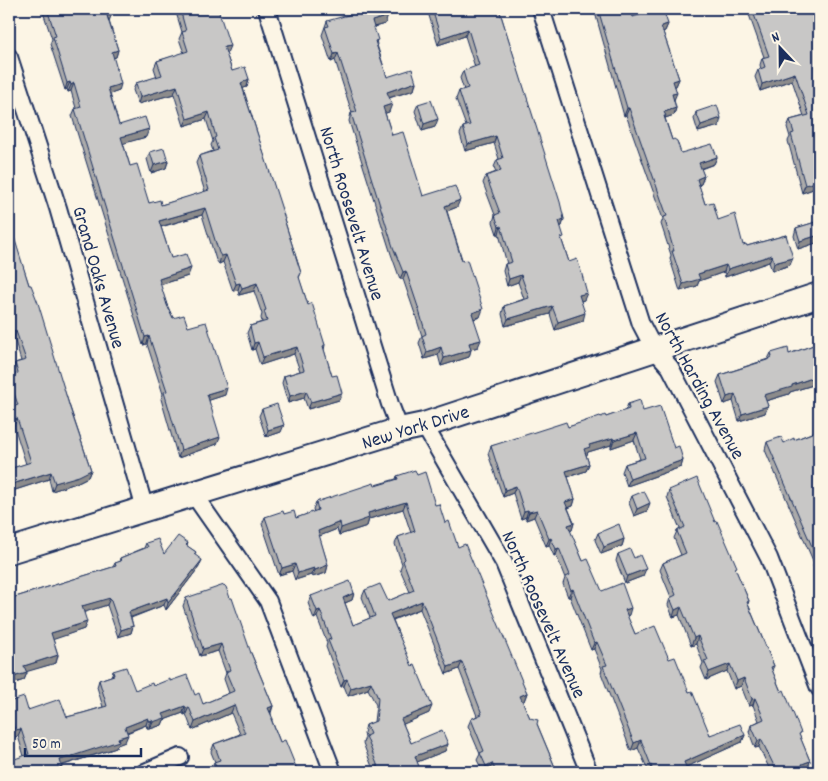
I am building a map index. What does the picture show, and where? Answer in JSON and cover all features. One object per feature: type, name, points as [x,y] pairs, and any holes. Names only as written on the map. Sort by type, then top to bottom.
[{"type":"street","name":"North Roosevelt Avenue","points":[[267,9],[390,404],[400,430]]},
{"type":"street","name":"North Harding Avenue","points":[[541,9],[641,324],[654,349],[670,367],[769,558],[819,688]]},
{"type":"street","name":"Grand Oaks Avenue","points":[[9,57],[58,208],[145,509]]},
{"type":"street","name":"New York Drive","points":[[9,552],[400,430],[424,425],[819,295]]},
{"type":"street","name":"North Roosevelt Avenue","points":[[424,425],[504,563],[589,772]]},
{"type":"street","points":[[194,495],[268,601],[333,772]]},
{"type":"street","points":[[145,772],[180,757]]},
{"type":"building","points":[[47,9],[110,9],[112,14],[107,16],[118,50],[112,52],[121,84],[108,88],[119,125],[145,117],[149,129],[121,137],[130,166],[137,164],[149,203],[160,200],[161,205],[209,190],[199,156],[218,150],[214,138],[216,137],[209,112],[187,119],[177,86],[140,97],[136,83],[162,75],[157,61],[188,51],[182,32],[186,31],[180,9],[218,9],[230,46],[224,47],[232,71],[245,67],[249,79],[241,83],[285,219],[301,273],[299,277],[308,305],[312,303],[332,376],[337,375],[342,393],[311,402],[306,391],[290,396],[284,376],[304,370],[297,347],[263,357],[258,342],[254,343],[250,326],[267,321],[264,311],[266,310],[257,283],[242,288],[240,283],[236,284],[226,255],[221,256],[219,253],[205,208],[159,221],[171,258],[186,254],[191,268],[159,279],[167,305],[173,318],[184,315],[188,327],[206,322],[227,388],[207,394],[220,437],[181,450],[164,392],[167,391],[149,336],[145,337],[75,109],[81,107],[74,83],[71,85],[70,82],[67,83],[53,37],[56,36]]},
{"type":"building","points":[[369,9],[386,9],[388,16],[372,21],[378,40],[375,41],[387,77],[412,69],[416,82],[387,92],[392,104],[383,107],[392,135],[403,132],[423,196],[455,186],[460,200],[445,206],[462,261],[467,260],[483,309],[472,313],[481,340],[469,343],[471,350],[444,358],[441,347],[427,352],[422,336],[426,334],[418,307],[406,271],[403,272],[393,247],[351,113],[357,112],[338,53],[334,54],[325,27],[329,26],[327,21]]},
{"type":"building","points":[[432,9],[499,9],[560,202],[564,219],[559,221],[564,237],[561,238],[569,262],[577,259],[581,271],[587,293],[579,295],[585,313],[558,322],[552,306],[508,319],[504,306],[529,298],[521,275],[509,279],[505,264],[512,262],[501,226],[499,227],[495,215],[500,213],[486,176],[501,171],[497,160],[503,158],[496,136],[468,144],[463,127],[470,125],[459,91],[468,88],[463,71],[479,65],[468,29],[441,38]]},
{"type":"building","points":[[598,9],[631,9],[633,17],[663,9],[668,24],[661,26],[679,79],[673,81],[677,93],[672,94],[676,108],[664,112],[672,140],[677,141],[681,153],[712,144],[717,157],[699,163],[704,176],[697,179],[705,204],[713,202],[718,220],[735,214],[743,245],[746,244],[747,246],[786,235],[793,258],[774,263],[772,255],[728,269],[726,265],[698,274],[700,279],[683,284],[672,251],[674,251],[664,217],[667,216],[629,108],[627,108]]},
{"type":"building","points":[[752,9],[819,9],[819,193],[816,182],[805,185],[791,134],[794,133],[790,120],[809,115],[795,73],[762,84],[758,70],[765,67],[762,58],[769,56]]},
{"type":"building","points":[[431,100],[438,119],[424,124],[418,104]]},
{"type":"building","points":[[717,105],[721,118],[701,125],[696,112]]},
{"type":"building","points":[[164,148],[168,161],[154,165],[150,152]]},
{"type":"building","points":[[9,221],[29,285],[31,285],[38,303],[91,470],[79,476],[55,483],[51,472],[9,485],[9,469],[31,462],[17,418],[9,421],[9,408],[18,405],[9,376],[18,373],[15,363],[26,360],[16,331],[13,332],[9,321]]},
{"type":"building","points":[[819,221],[819,235],[800,241],[796,228]]},
{"type":"building","points":[[819,343],[819,390],[815,377],[792,385],[792,387],[764,395],[768,406],[742,414],[735,394],[727,397],[720,375],[767,360],[772,357],[771,353],[788,348],[789,354]]},
{"type":"building","points":[[640,400],[643,411],[660,406],[674,448],[679,446],[683,460],[630,479],[625,464],[645,458],[637,433],[589,445],[590,447],[584,449],[589,464],[566,471],[575,499],[565,502],[574,523],[568,525],[583,561],[588,559],[602,591],[622,583],[631,608],[625,610],[635,634],[655,626],[669,659],[675,657],[689,692],[692,691],[710,735],[740,724],[745,735],[684,762],[688,772],[651,772],[650,769],[652,768],[641,740],[634,743],[603,666],[607,665],[597,642],[594,643],[573,589],[571,590],[566,577],[570,575],[559,548],[556,549],[551,538],[549,539],[537,510],[524,511],[516,486],[505,490],[491,446],[566,422],[568,427],[600,416],[605,415],[606,417],[629,409],[628,404]]},
{"type":"building","points":[[277,404],[284,425],[268,430],[262,409]]},
{"type":"building","points":[[819,425],[819,569],[815,559],[817,558],[767,442],[781,437],[784,443],[794,438],[794,440],[817,431],[816,426]]},
{"type":"building","points":[[415,470],[417,475],[425,472],[435,505],[439,504],[445,523],[449,521],[458,547],[465,544],[527,693],[520,696],[530,718],[538,720],[537,724],[557,772],[496,772],[492,763],[486,766],[480,753],[484,751],[471,719],[482,714],[462,662],[448,667],[422,601],[390,614],[412,666],[415,665],[432,706],[401,719],[411,743],[442,730],[448,744],[415,756],[421,772],[380,772],[366,736],[370,734],[366,725],[376,721],[378,698],[371,682],[351,688],[347,679],[344,680],[328,640],[331,639],[320,610],[317,611],[311,596],[350,581],[354,593],[343,598],[353,625],[375,616],[365,590],[380,584],[388,601],[414,590],[403,561],[405,559],[398,537],[415,531],[406,502],[368,513],[369,518],[341,528],[340,522],[318,531],[328,565],[298,573],[295,564],[282,568],[265,517],[283,511],[284,514],[294,511],[296,518],[318,510],[316,502],[374,483],[375,486],[398,479],[397,476]]},
{"type":"building","points":[[697,478],[715,522],[717,521],[737,567],[735,568],[749,601],[747,602],[774,666],[771,667],[781,692],[784,690],[810,761],[802,764],[803,767],[790,772],[777,772],[761,739],[758,741],[751,725],[764,719],[755,698],[752,699],[744,678],[737,681],[730,664],[709,672],[704,661],[708,660],[698,636],[694,638],[681,607],[675,610],[670,598],[676,595],[663,563],[686,553],[677,531],[685,527],[669,490]]},
{"type":"building","points":[[644,491],[650,503],[637,509],[632,496]]},
{"type":"building","points":[[9,495],[13,510],[9,511]]},
{"type":"building","points":[[619,524],[624,539],[604,547],[598,533]]},
{"type":"building","points":[[178,536],[188,543],[186,545],[196,552],[194,554],[202,560],[168,603],[167,598],[129,612],[133,626],[121,630],[110,598],[82,606],[87,622],[51,633],[58,655],[24,666],[27,673],[9,678],[9,599],[116,566],[115,563],[121,561],[120,558],[148,547],[146,543],[158,539],[164,554]]},
{"type":"building","points":[[630,549],[634,558],[640,555],[646,569],[627,576],[618,554]]},
{"type":"building","points":[[224,585],[230,598],[232,598],[251,653],[273,706],[268,708],[280,742],[285,740],[298,772],[238,772],[237,770],[218,772],[214,762],[220,760],[214,744],[245,733],[234,705],[195,722],[189,707],[186,708],[185,706],[163,714],[165,718],[153,722],[148,718],[125,727],[128,735],[118,738],[119,741],[60,760],[62,767],[44,772],[9,772],[9,761],[29,754],[21,729],[15,730],[9,711],[9,702],[24,697],[28,710],[60,699],[67,717],[107,706],[99,680],[114,675],[113,671],[126,667],[135,690],[152,683],[153,686],[187,675],[195,695],[199,693],[203,704],[234,691],[226,672],[230,670],[221,644],[203,649],[186,598]]}]
